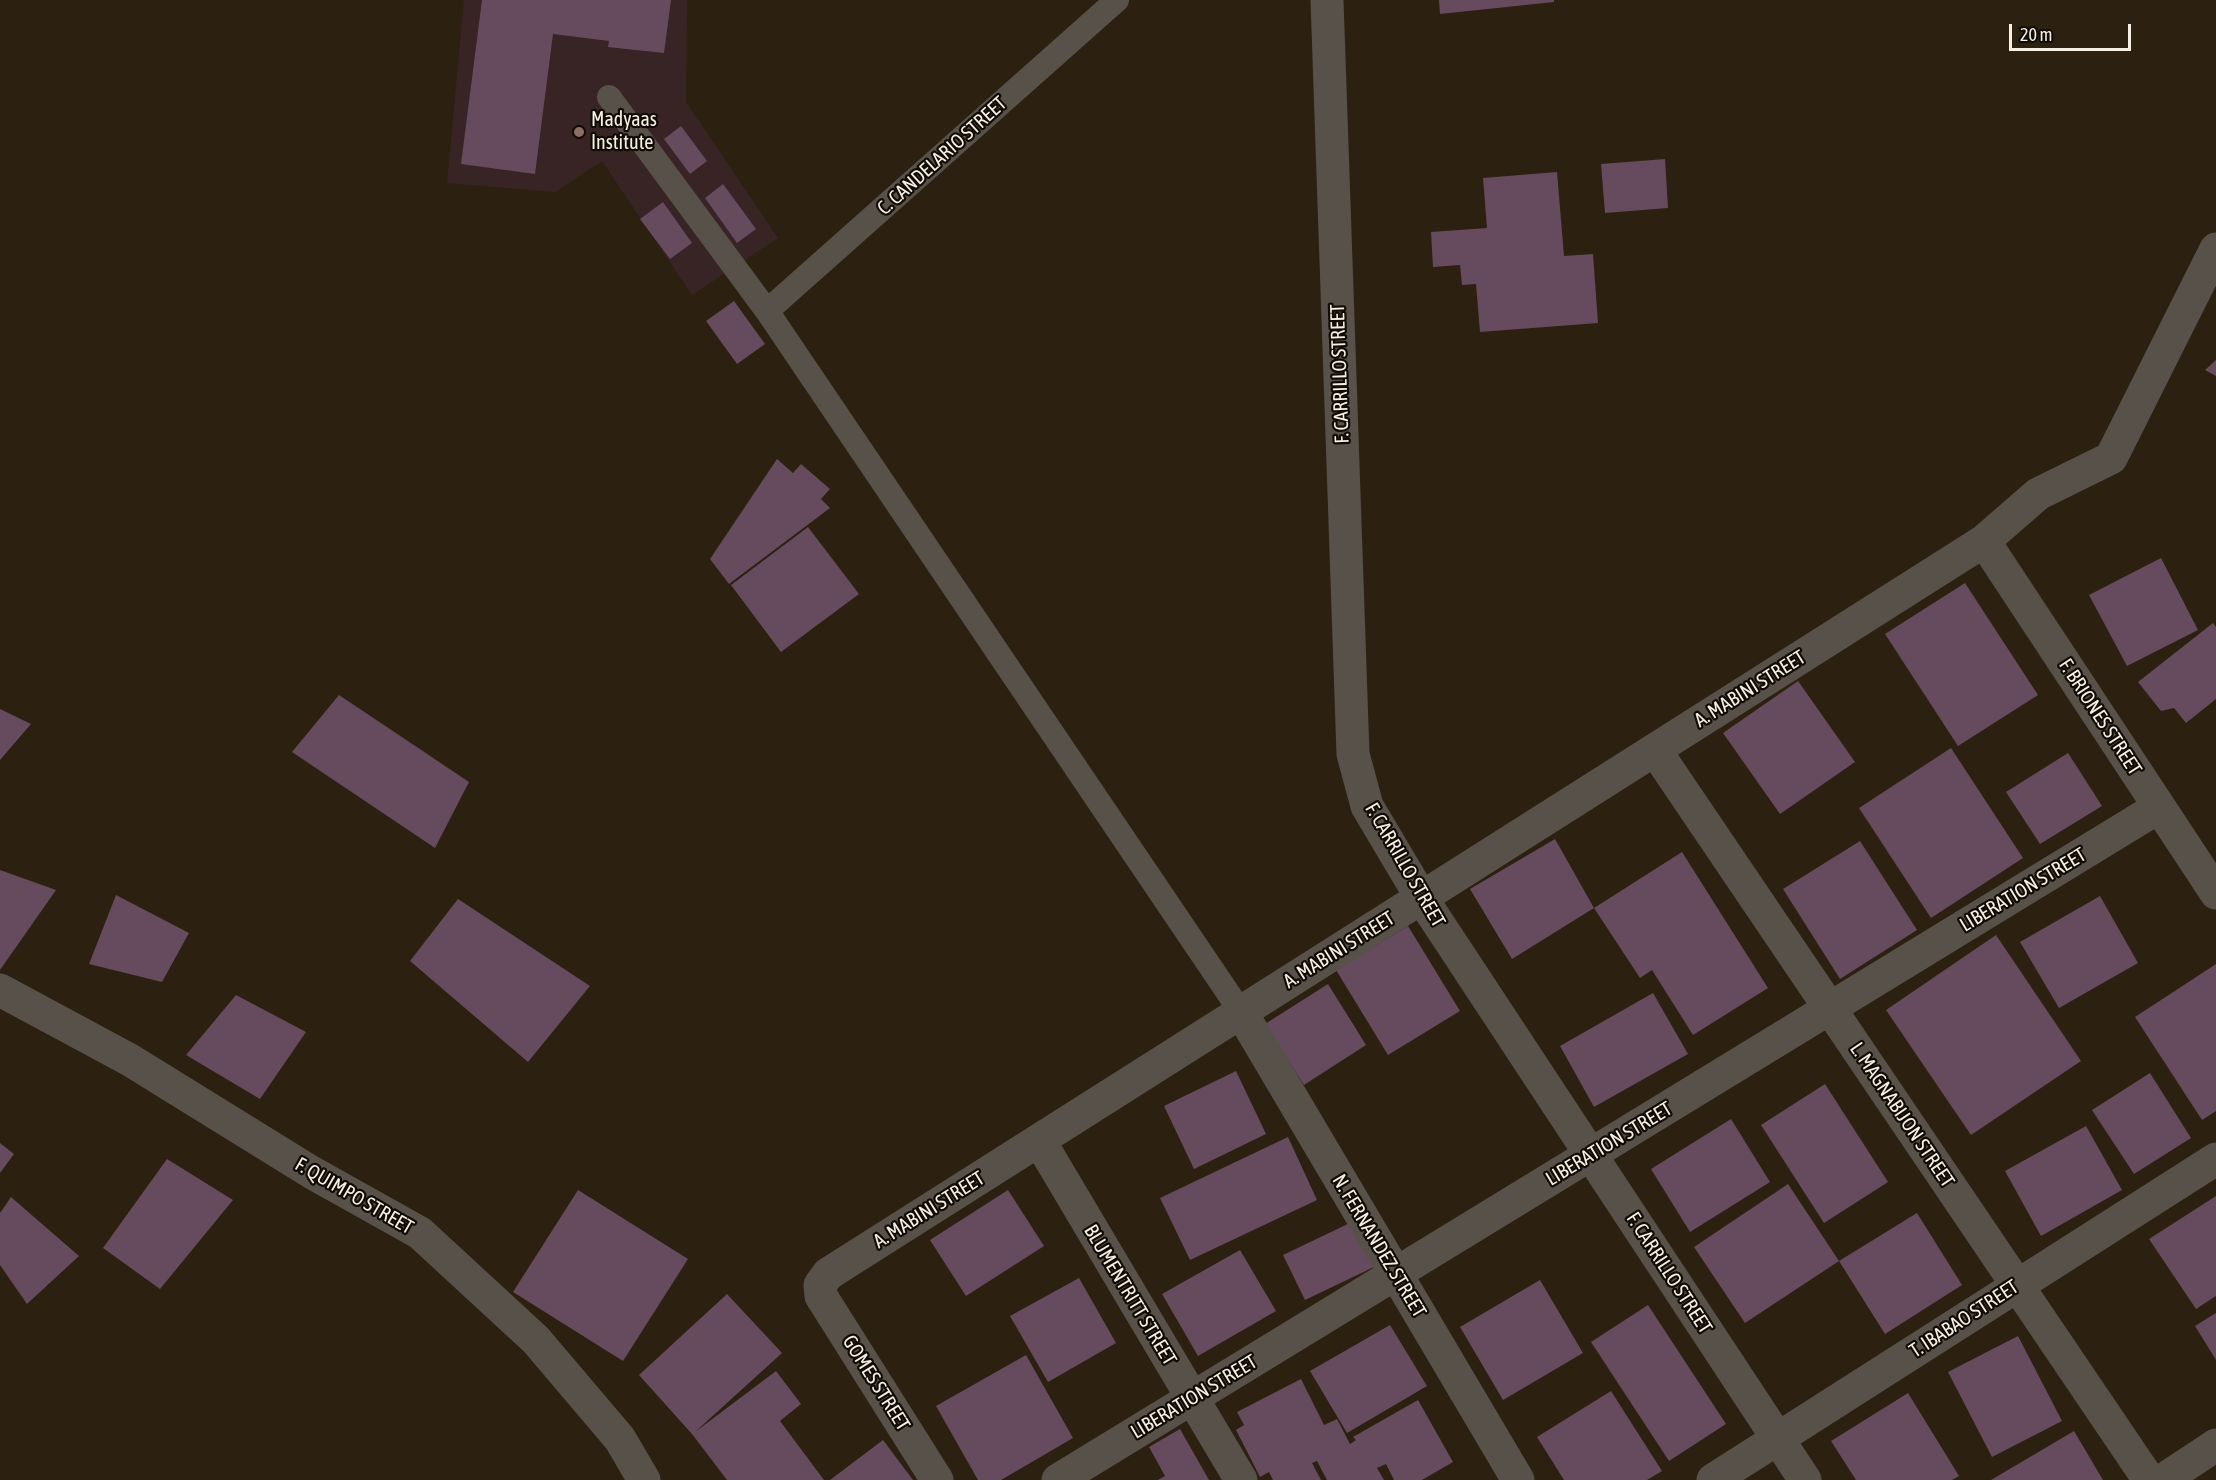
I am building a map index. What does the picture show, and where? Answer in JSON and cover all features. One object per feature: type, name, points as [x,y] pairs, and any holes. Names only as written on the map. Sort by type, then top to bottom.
[{"type":"street","name":"F. CARRILLO STREET","points":[[1328,0],[1353,754],[1367,806],[1421,897],[1805,1480]]},
{"type":"street","name":"A. MABINI STREET","points":[[820,1285],[828,1274],[1984,541],[2038,494],[2111,458],[2216,249]]},
{"type":"street","name":"F. BRIONES STREET","points":[[1984,541],[2216,893]]},
{"type":"street","name":"L. MAGNABIJON STREET","points":[[1655,750],[2149,1480]]},
{"type":"street","name":"LIBERATION STREET","points":[[1058,1480],[2159,807]]},
{"type":"street","name":"F. QUIMPO STREET","points":[[0,990],[129,1060],[311,1172],[420,1233],[536,1340],[620,1439],[644,1480]]},
{"type":"street","name":"N. FERNANDEZ STREET","points":[[1241,1012],[1518,1480]]},
{"type":"street","name":"BLUMENTRITT STREET","points":[[1039,1140],[1241,1480]]},
{"type":"street","name":"T. IBABAO STREET","points":[[1713,1480],[2216,1159]]},
{"type":"street","name":"GOMES STREET","points":[[820,1285],[823,1300],[937,1480]]},
{"type":"street","points":[[2163,1480],[2216,1445]]},
{"type":"lane","name":"C. CANDELARIO STREET","points":[[766,311],[1117,0]]},
{"type":"lane","points":[[609,97],[766,311],[1241,1012]]},
{"type":"shaded area","name":"Madyaas Institute","points":[[464,0],[687,0],[686,102],[778,238],[692,295],[602,161],[555,192],[447,183]]},
{"type":"building","points":[[482,0],[671,0],[664,53],[608,47],[609,41],[553,34],[535,174],[461,164]]},
{"type":"building","points":[[1439,0],[1554,0],[1554,2],[1440,14]]},
{"type":"building","points":[[681,126],[707,161],[690,174],[664,139]]},
{"type":"building","points":[[1665,159],[1668,208],[1605,213],[1601,164]]},
{"type":"building","points":[[1557,172],[1564,256],[1593,254],[1598,323],[1480,332],[1476,284],[1462,285],[1460,265],[1433,267],[1431,232],[1487,228],[1483,178]]},
{"type":"building","points":[[723,184],[756,229],[737,243],[705,198]]},
{"type":"building","points":[[663,202],[692,243],[670,259],[640,219]]},
{"type":"building","points":[[734,301],[765,344],[737,364],[706,321]]},
{"type":"building","points":[[2216,360],[2216,376],[2205,370]]},
{"type":"building","points":[[777,459],[793,473],[801,464],[830,489],[821,499],[830,508],[729,584],[710,559]]},
{"type":"building","points":[[808,527],[859,594],[781,652],[731,585]]},
{"type":"building","points":[[2161,558],[2198,630],[2127,666],[2089,595]]},
{"type":"building","points":[[1965,583],[2038,695],[1958,746],[1885,634]]},
{"type":"building","points":[[2213,623],[2216,627],[2216,699],[2186,723],[2174,708],[2161,711],[2138,682]]},
{"type":"building","points":[[1798,681],[1855,762],[1780,814],[1723,733]]},
{"type":"building","points":[[339,695],[469,782],[435,848],[292,752]]},
{"type":"building","points":[[0,709],[31,724],[0,760]]},
{"type":"building","points":[[1951,748],[2023,858],[1931,918],[1859,808]]},
{"type":"building","points":[[2068,753],[2102,806],[2040,844],[2006,792]]},
{"type":"building","points":[[1555,839],[1594,908],[1512,959],[1470,889]]},
{"type":"building","points":[[1860,841],[1917,930],[1840,979],[1783,889]]},
{"type":"building","points":[[1682,852],[1768,988],[1693,1035],[1652,970],[1640,978],[1594,908]]},
{"type":"building","points":[[0,870],[56,890],[0,970]]},
{"type":"building","points":[[116,895],[189,933],[162,982],[89,964]]},
{"type":"building","points":[[2100,896],[2138,963],[2059,1008],[2020,942]]},
{"type":"building","points":[[458,899],[590,986],[528,1062],[410,961]]},
{"type":"building","points":[[1408,926],[1460,1011],[1388,1055],[1336,970]]},
{"type":"building","points":[[1996,935],[2081,1061],[1971,1135],[1886,1010]]},
{"type":"building","points":[[2216,964],[2216,1111],[2202,1120],[2135,1017]]},
{"type":"building","points":[[1328,984],[1366,1045],[1304,1085],[1265,1024]]},
{"type":"building","points":[[1653,993],[1688,1054],[1594,1107],[1560,1046]]},
{"type":"building","points":[[236,995],[306,1032],[260,1099],[186,1055]]},
{"type":"building","points":[[1236,1071],[1266,1134],[1194,1169],[1164,1106]]},
{"type":"building","points":[[2150,1073],[2191,1138],[2134,1174],[2092,1110]]},
{"type":"building","points":[[1825,1084],[1888,1182],[1824,1223],[1761,1125]]},
{"type":"building","points":[[1731,1119],[1770,1182],[1690,1232],[1651,1169]]},
{"type":"building","points":[[2086,1126],[2122,1190],[2041,1236],[2005,1171]]},
{"type":"building","points":[[1288,1137],[1317,1200],[1190,1260],[1160,1198]]},
{"type":"building","points":[[0,1143],[14,1154],[0,1173]]},
{"type":"building","points":[[167,1159],[233,1200],[160,1289],[103,1248]]},
{"type":"building","points":[[1788,1184],[1839,1261],[1745,1323],[1694,1247]]},
{"type":"building","points":[[578,1190],[688,1259],[623,1361],[513,1292]]},
{"type":"building","points":[[1008,1190],[1044,1246],[966,1296],[930,1240]]},
{"type":"building","points":[[2216,1196],[2216,1296],[2196,1309],[2149,1239]]},
{"type":"building","points":[[11,1197],[79,1256],[27,1304],[0,1265],[0,1213]]},
{"type":"building","points":[[1917,1213],[1962,1285],[1885,1334],[1839,1261]]},
{"type":"building","points":[[1352,1222],[1374,1267],[1305,1300],[1283,1255]]},
{"type":"building","points":[[1240,1250],[1276,1311],[1198,1356],[1162,1294]]},
{"type":"building","points":[[1079,1278],[1116,1343],[1048,1382],[1010,1316]]},
{"type":"building","points":[[1540,1280],[1583,1353],[1503,1400],[1460,1327]]},
{"type":"building","points":[[727,1294],[782,1353],[695,1432],[776,1371],[801,1404],[780,1421],[824,1480],[727,1480],[692,1434],[639,1375]]},
{"type":"building","points":[[1648,1305],[1726,1424],[1669,1461],[1591,1342]]},
{"type":"building","points":[[2216,1313],[2216,1360],[2195,1326]]},
{"type":"building","points":[[1390,1325],[1427,1386],[1347,1433],[1310,1371]]},
{"type":"building","points":[[2018,1336],[2062,1421],[1992,1457],[1948,1372]]},
{"type":"building","points":[[1026,1355],[1073,1438],[1001,1480],[978,1480],[936,1406]]},
{"type":"building","points":[[1301,1379],[1324,1425],[1337,1419],[1350,1444],[1356,1440],[1353,1437],[1418,1400],[1453,1462],[1422,1480],[1394,1480],[1386,1464],[1377,1468],[1384,1480],[1327,1480],[1317,1461],[1312,1463],[1321,1480],[1273,1480],[1269,1472],[1260,1477],[1236,1430],[1244,1425],[1237,1412]]},
{"type":"building","points":[[1611,1391],[1662,1471],[1647,1480],[1564,1480],[1537,1437]]},
{"type":"building","points":[[1908,1393],[1959,1476],[1952,1480],[1856,1480],[1831,1441]]},
{"type":"building","points":[[1180,1429],[1209,1480],[1158,1480],[1165,1476],[1149,1447]]},
{"type":"building","points":[[2074,1431],[2103,1480],[1991,1480]]},
{"type":"building","points":[[883,1440],[913,1480],[830,1480]]},
{"type":"place","name":"Madyaas Institute","points":[[579,132]]}]
